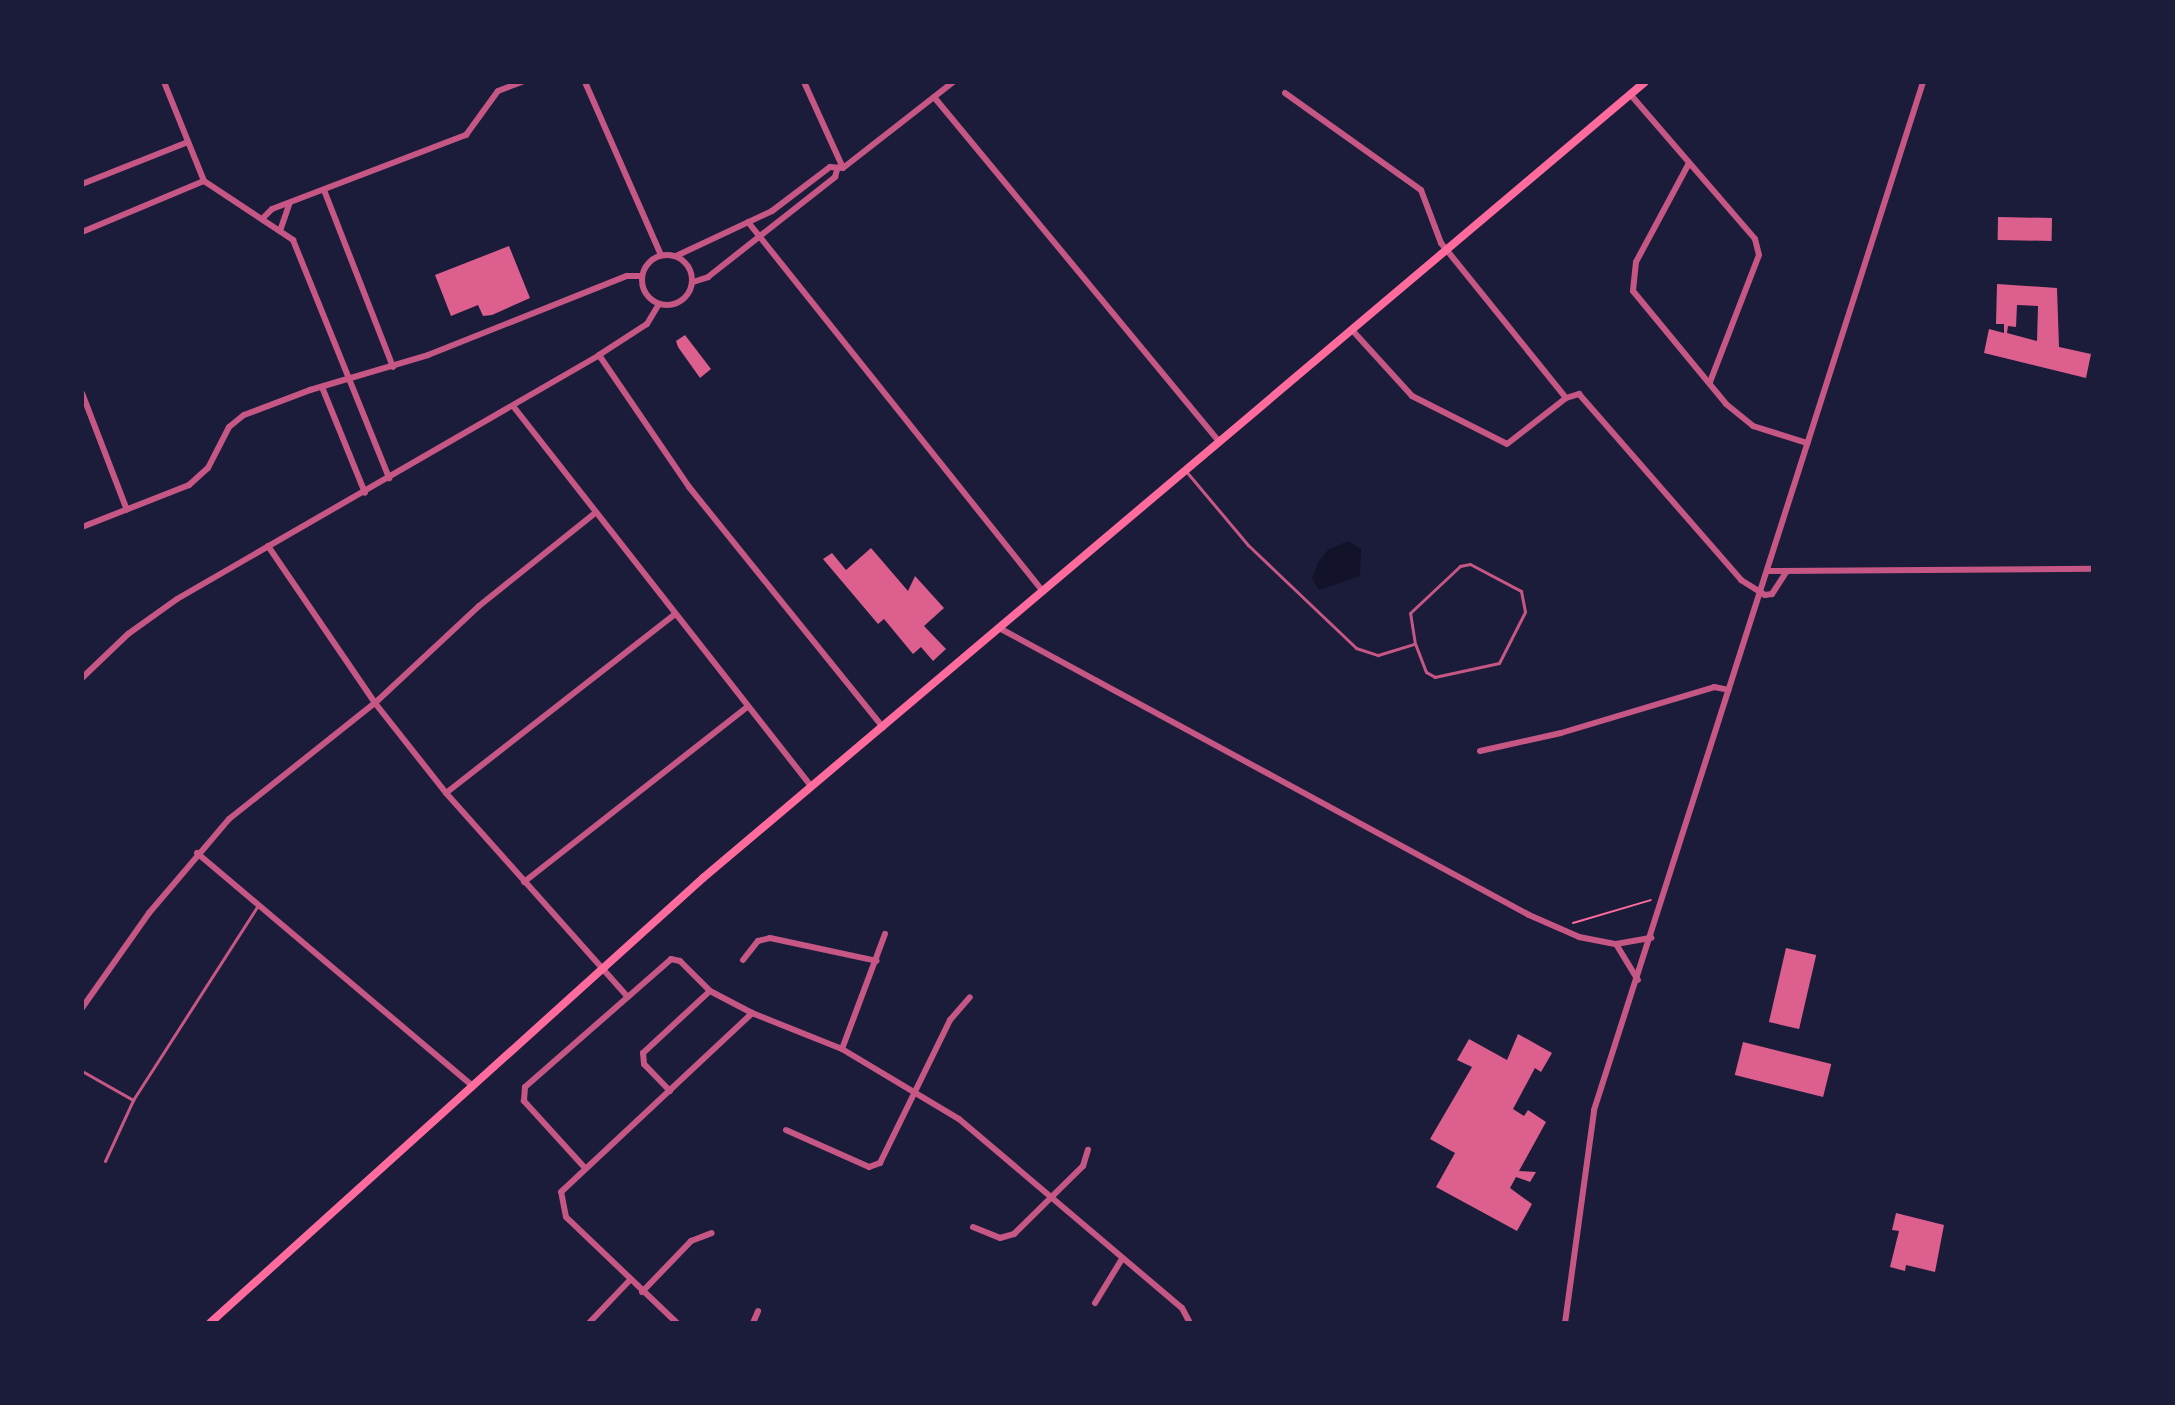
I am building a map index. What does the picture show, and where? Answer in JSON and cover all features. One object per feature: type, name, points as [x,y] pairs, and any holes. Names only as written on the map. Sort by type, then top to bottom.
[{"type":"main road","points":[[210,1323],[602,968],[1645,82]]},
{"type":"street","points":[[164,82],[204,181],[293,240],[389,478]]},
{"type":"street","points":[[262,219],[272,209],[466,135],[498,91],[522,82]]},
{"type":"street","points":[[585,82],[661,255]]},
{"type":"street","points":[[804,82],[840,169]]},
{"type":"street","points":[[840,169],[830,167],[772,211],[676,256],[661,255],[648,263],[642,276],[648,296],[659,304],[681,301],[693,282],[708,277],[953,82]]},
{"type":"street","points":[[1565,1323],[1585,1142],[1923,82]]},
{"type":"street","points":[[1285,93],[1421,190],[1447,250],[1566,398]]},
{"type":"street","points":[[1630,94],[1688,165],[1755,239],[1759,255],[1710,382]]},
{"type":"street","points":[[934,97],[1219,442]]},
{"type":"street","points":[[82,184],[188,142]]},
{"type":"street","points":[[1688,165],[1631,277],[1639,302],[1753,426],[1807,443]]},
{"type":"street","points":[[82,232],[204,181]]},
{"type":"street","points":[[324,190],[393,367]]},
{"type":"street","points":[[280,231],[289,204]]},
{"type":"street","points":[[748,222],[1043,592]]},
{"type":"street","points":[[676,256],[689,266],[693,282]]},
{"type":"street","points":[[82,527],[203,476],[229,427],[244,415],[348,378],[393,367],[627,276],[642,276]]},
{"type":"street","points":[[82,678],[128,634],[177,599],[599,355],[647,324],[659,304]]},
{"type":"street","points":[[1352,330],[1412,396],[1507,444],[1566,398],[1579,394],[1741,580],[1759,593],[1772,594],[1787,571]]},
{"type":"street","points":[[599,355],[689,487],[883,727]]},
{"type":"street","points":[[322,387],[365,493]]},
{"type":"street","points":[[82,393],[127,510]]},
{"type":"street","points":[[513,406],[594,514],[812,787]]},
{"type":"street","points":[[82,1008],[197,853],[264,789],[375,703],[479,606],[594,514]]},
{"type":"street","points":[[268,546],[375,703],[446,793],[628,997]]},
{"type":"street","points":[[1767,571],[2093,569]]},
{"type":"street","points":[[446,793],[674,615]]},
{"type":"street","points":[[1001,629],[1556,928],[1616,944],[1651,938]]},
{"type":"street","points":[[1480,751],[1561,733],[1714,687],[1729,690]]},
{"type":"street","points":[[524,882],[747,707]]},
{"type":"street","points":[[197,853],[257,907],[472,1085]]},
{"type":"street","points":[[842,1049],[885,934]]},
{"type":"street","points":[[743,960],[758,941],[770,938],[877,961]]},
{"type":"street","points":[[1616,944],[1638,980]]},
{"type":"street","points":[[585,1168],[524,1101],[525,1087],[671,959],[680,961],[710,991],[752,1013],[842,1049],[959,1119],[1049,1200],[1182,1308],[1190,1323]]},
{"type":"street","points":[[670,1091],[644,1064],[643,1053],[710,991]]},
{"type":"street","points":[[786,1130],[875,1166],[950,1020],[970,997]]},
{"type":"street","points":[[677,1323],[561,1212],[561,1192],[752,1013]]},
{"type":"street","points":[[973,1227],[1006,1237],[1083,1166],[1088,1150]]},
{"type":"street","points":[[642,1292],[691,1241],[712,1233]]},
{"type":"street","points":[[1095,1303],[1108,1274],[1122,1259]]},
{"type":"street","points":[[589,1323],[630,1280]]},
{"type":"street","points":[[753,1323],[758,1311]]},
{"type":"lane","points":[[1185,470],[1248,545],[1356,648],[1378,655],[1415,644]]},
{"type":"lane","points":[[1470,564],[1521,591],[1526,601],[1499,663],[1435,677],[1426,672],[1415,644],[1414,604],[1460,566],[1470,564]]},
{"type":"lane","points":[[105,1161],[133,1100],[257,907]]},
{"type":"lane","points":[[82,1071],[133,1100]]},
{"type":"path","points":[[1556,928],[1664,896]]},
{"type":"shaded area","points":[[1348,541],[1361,549],[1360,576],[1319,590],[1312,578],[1318,563],[1328,550]]},
{"type":"building","points":[[1998,217],[2052,218],[2052,241],[1998,240]]},
{"type":"building","points":[[509,246],[530,298],[492,315],[483,316],[478,305],[451,316],[435,275]]},
{"type":"building","points":[[1997,284],[2057,288],[2059,347],[2091,354],[2086,378],[1984,353],[1989,329],[2004,333],[2004,324],[1996,324]],"holes":[[[2017,305],[2038,306],[2037,341],[2007,333],[2008,326],[2016,327]]]},
{"type":"building","points":[[685,335],[711,369],[700,378],[678,347],[676,341]]},
{"type":"building","points":[[871,548],[908,591],[915,576],[944,608],[924,626],[946,649],[933,661],[921,647],[913,654],[884,619],[878,624],[823,559],[832,553],[846,570]]},
{"type":"building","points":[[1786,948],[1816,955],[1799,1029],[1769,1022]]},
{"type":"building","points":[[1518,1034],[1552,1053],[1541,1072],[1535,1068],[1513,1109],[1524,1116],[1528,1110],[1546,1122],[1519,1171],[1536,1172],[1530,1182],[1516,1177],[1510,1188],[1532,1204],[1517,1231],[1436,1187],[1455,1153],[1430,1139],[1472,1067],[1457,1060],[1469,1039],[1507,1060]]},
{"type":"building","points":[[1743,1042],[1831,1064],[1823,1097],[1735,1075]]},
{"type":"building","points":[[1896,1213],[1944,1225],[1935,1272],[1906,1265],[1905,1271],[1890,1267],[1899,1231],[1892,1230]]}]
